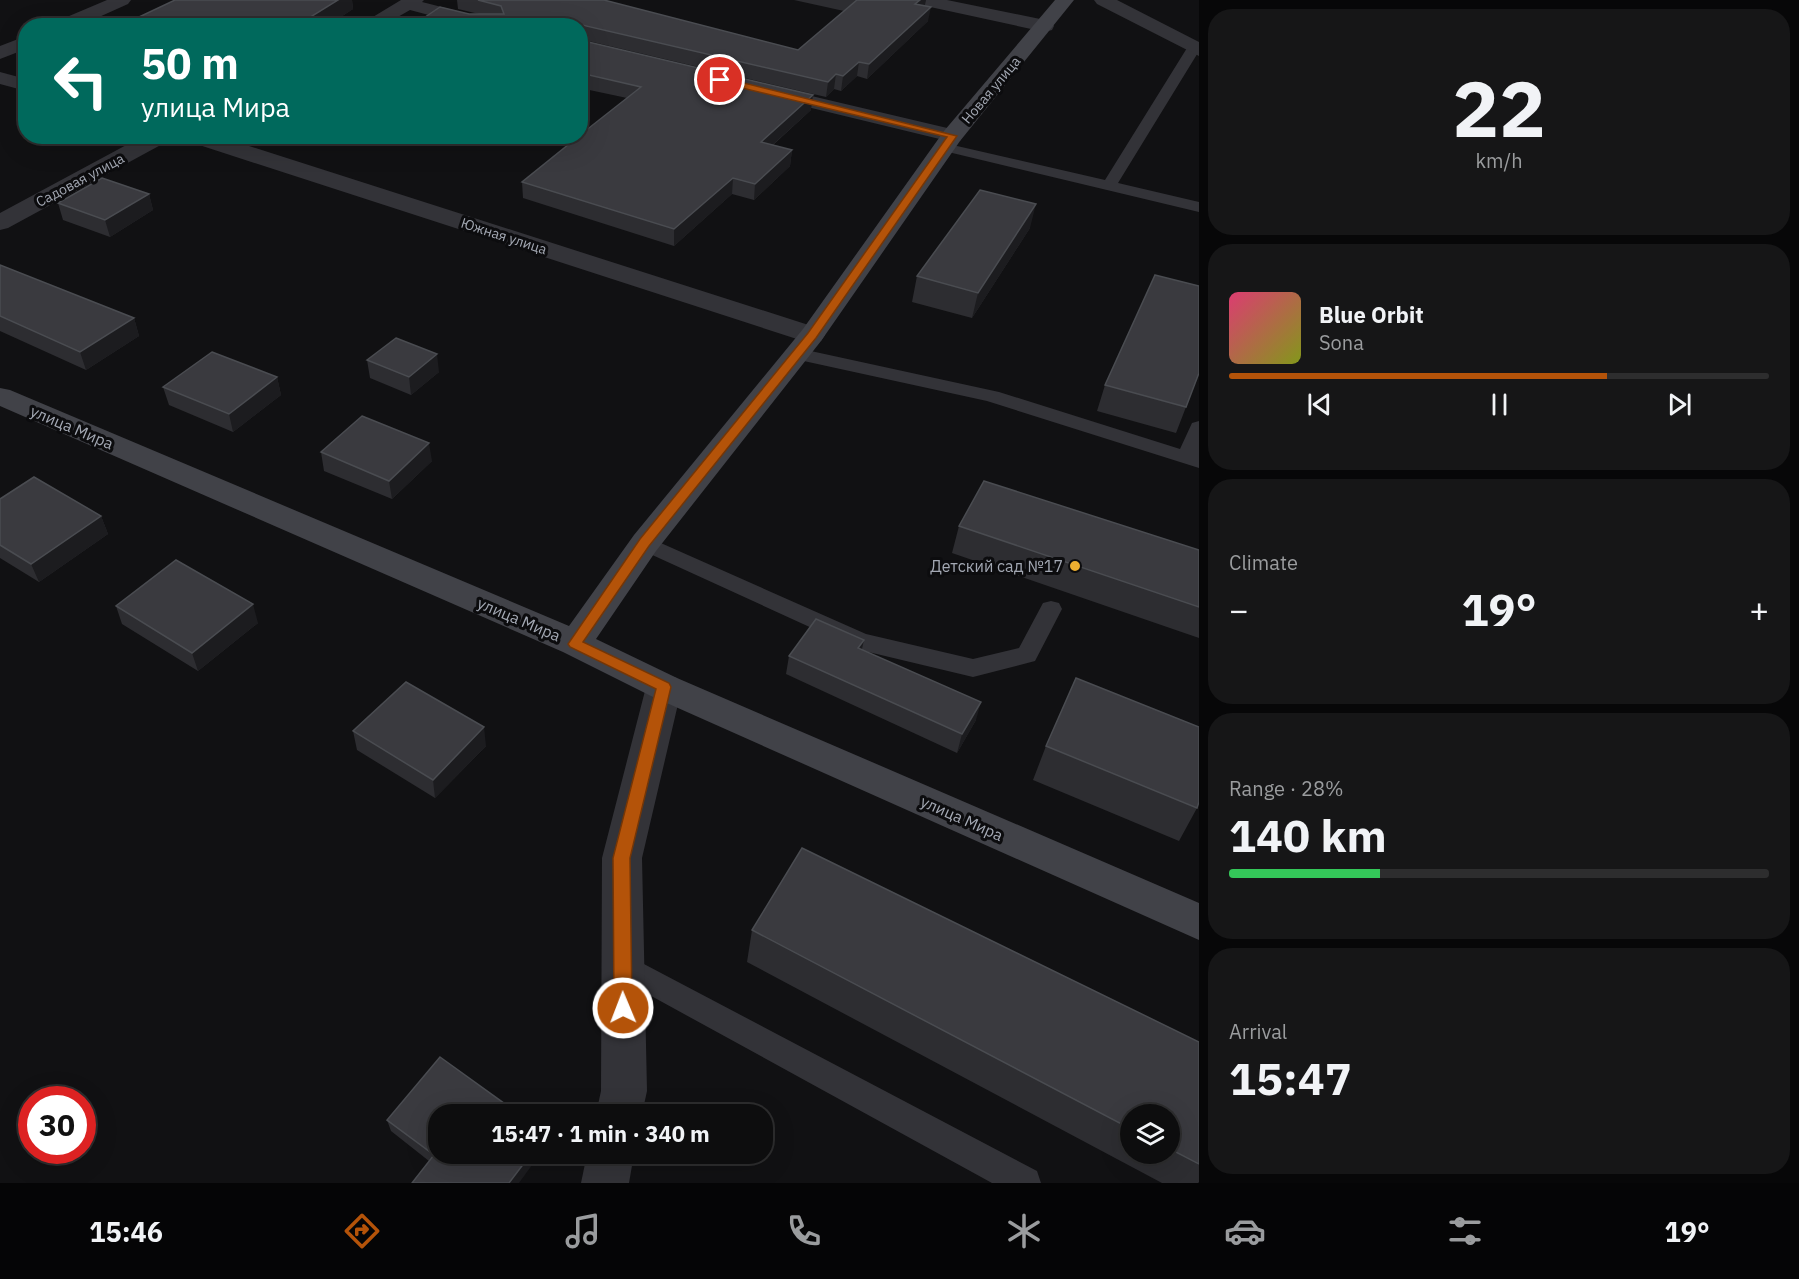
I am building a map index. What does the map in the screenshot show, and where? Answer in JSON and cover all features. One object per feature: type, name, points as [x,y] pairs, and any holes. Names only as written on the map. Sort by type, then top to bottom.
[{"type":"street","points":[[80,18],[122,0]]},
{"type":"street","points":[[921,0],[1045,26]]},
{"type":"street","name":"Новая улица","points":[[575,644],[645,543],[805,344],[948,141],[1065,0]]},
{"type":"street","points":[[1103,0],[1197,49]]},
{"type":"street","points":[[382,18],[411,2],[466,18]]},
{"type":"street","points":[[0,53],[18,45]]},
{"type":"street","points":[[0,78],[18,83]]},
{"type":"street","points":[[755,88],[948,141]]},
{"type":"street","name":"Садовая улица","points":[[0,223],[145,144]]},
{"type":"street","name":"Южная улица","points":[[218,144],[805,344]]},
{"type":"street","name":"улица Мира","points":[[0,396],[575,644],[664,687],[1199,922]]},
{"type":"street","points":[[622,1104],[624,1091],[622,858],[664,687]]},
{"type":"street","points":[[605,1183],[609,1164]]},
{"type":"lane","points":[[1109,186],[1197,49]]},
{"type":"lane","points":[[948,141],[1109,186],[1199,207]]},
{"type":"lane","points":[[805,344],[992,396],[1193,460],[1199,427]]},
{"type":"lane","points":[[645,543],[860,641],[973,668],[1028,656],[1051,609]]},
{"type":"lane","points":[[623,966],[1025,1183]]},
{"type":"building","points":[[175,0],[338,0],[309,18],[137,18]]},
{"type":"building","points":[[478,0],[604,0],[798,50],[857,0],[920,0],[915,4],[931,7],[869,64],[859,62],[843,76],[836,74],[828,82],[588,26],[588,18],[424,18],[440,7],[469,14],[504,14],[501,6]]},
{"type":"building","points":[[588,42],[813,95],[761,142],[792,150],[755,184],[733,178],[674,229],[522,182],[569,144],[588,144],[588,129],[641,87],[588,75]]},
{"type":"building","points":[[102,178],[149,194],[105,220],[58,203]]},
{"type":"building","points":[[980,190],[1036,204],[978,293],[917,276]]},
{"type":"building","points":[[0,265],[134,318],[80,352],[0,316]]},
{"type":"building","points":[[1155,275],[1199,286],[1199,373],[1186,407],[1105,385]]},
{"type":"building","points":[[396,338],[437,354],[409,377],[367,360]]},
{"type":"building","points":[[212,352],[277,377],[229,414],[163,387]]},
{"type":"building","points":[[362,416],[429,443],[389,481],[321,452]]},
{"type":"building","points":[[34,477],[101,516],[31,564],[0,545],[0,499]]},
{"type":"building","points":[[984,481],[1199,550],[1199,607],[959,526]]},
{"type":"building","points":[[176,560],[253,604],[192,653],[116,606]]},
{"type":"building","points":[[816,619],[864,640],[858,648],[981,702],[962,734],[789,656]]},
{"type":"building","points":[[1076,678],[1199,727],[1199,802],[1197,808],[1046,746]]},
{"type":"building","points":[[406,682],[484,727],[433,780],[353,731]]},
{"type":"building","points":[[802,848],[1199,1042],[1199,1164],[1180,1154],[1180,1104],[1120,1104],[1120,1123],[752,930]]},
{"type":"building","points":[[440,1057],[505,1104],[428,1104],[428,1151],[387,1120]]},
{"type":"building","points":[[428,1163],[523,1164],[509,1183],[412,1183]]},
{"type":"place","name":"Детский сад №17","points":[[1075,566]]},
{"type":"route","points":[[623,1008],[622,858],[664,687],[575,644],[645,543],[812,335],[952,136],[720,80]]}]
